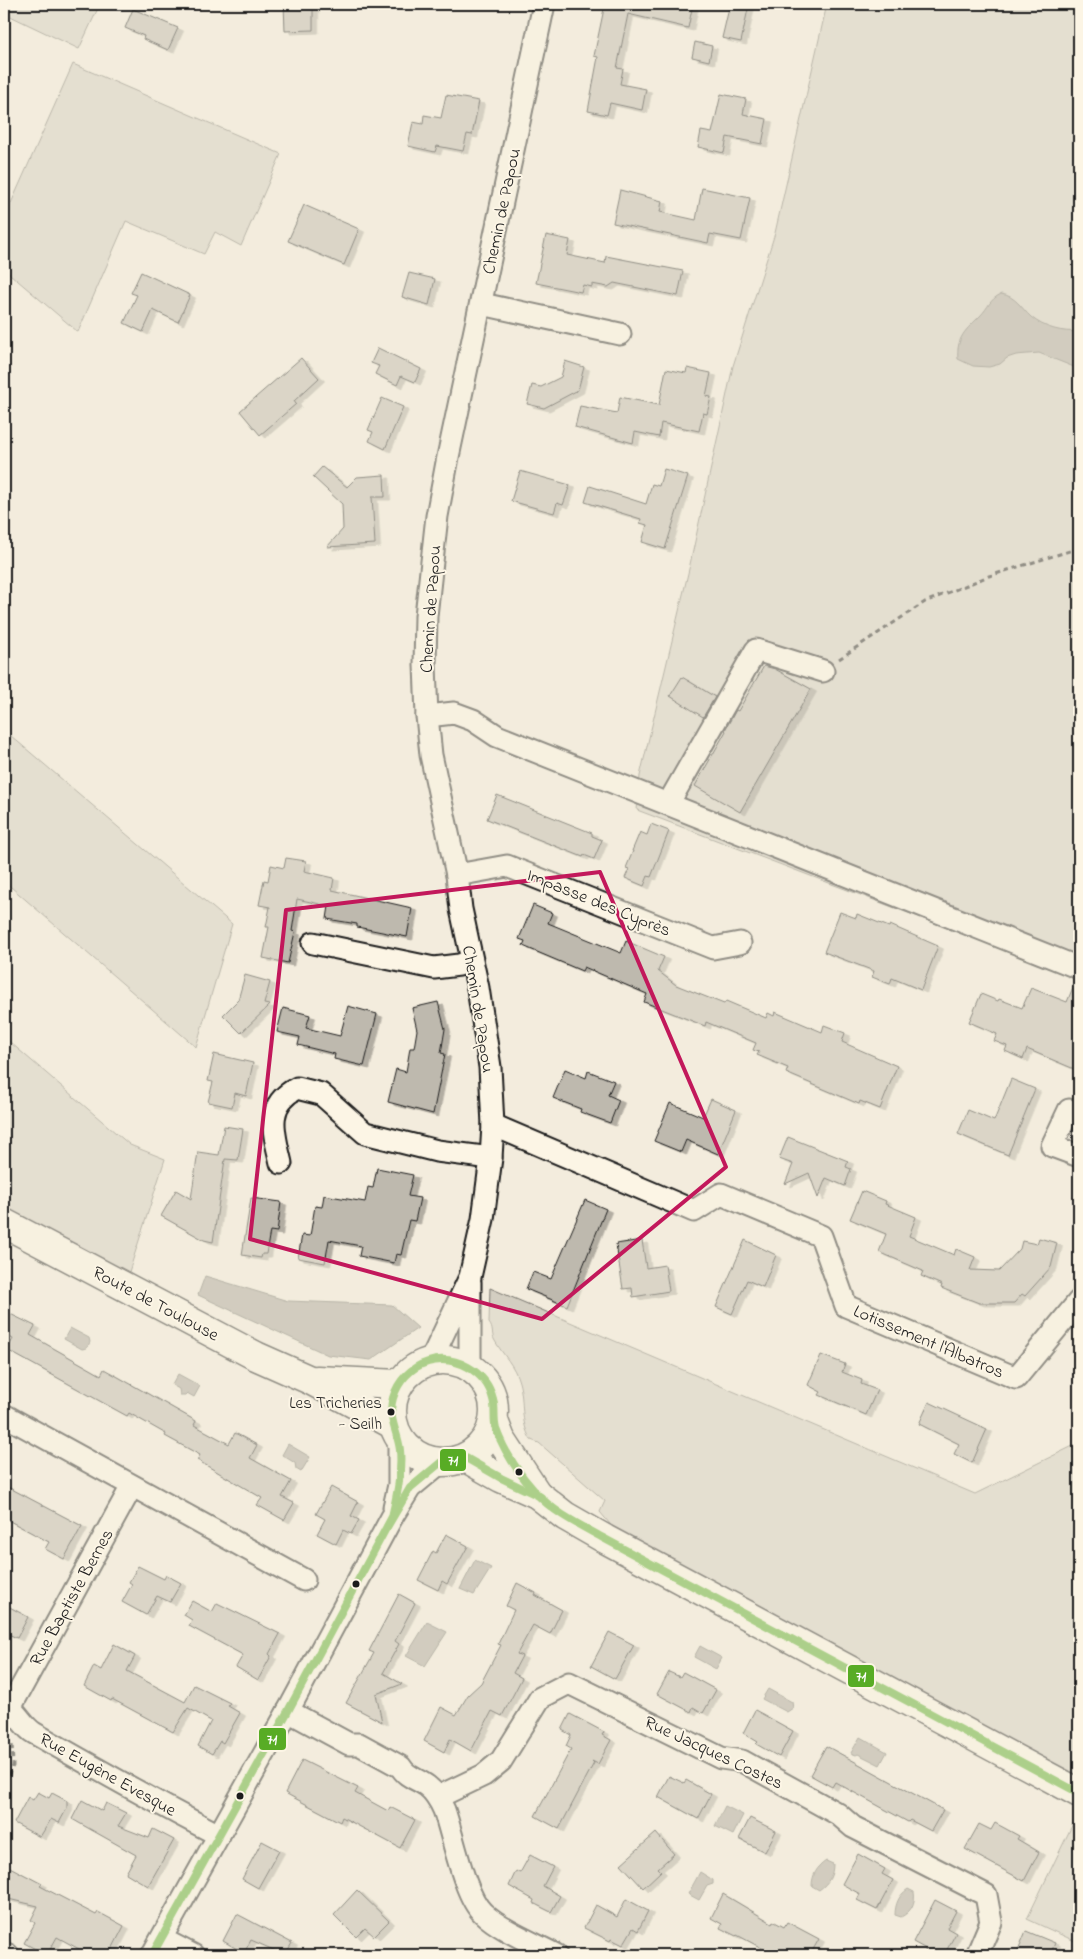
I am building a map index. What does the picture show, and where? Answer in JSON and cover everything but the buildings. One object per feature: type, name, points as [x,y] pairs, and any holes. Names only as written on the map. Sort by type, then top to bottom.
[{"type":"main road","name":"Route de Toulouse","points":[[4,1223],[256,1356],[310,1380],[396,1432]]},
{"type":"main road","points":[[494,1421],[484,1443],[466,1458],[440,1463],[417,1457],[396,1432],[391,1404],[398,1384],[412,1369],[431,1360],[451,1360],[470,1367],[485,1381],[494,1400],[494,1421],[501,1439],[537,1494]]},
{"type":"main road","name":"Route de Toulouse","points":[[310,1380],[398,1384]]},
{"type":"main road","points":[[466,1458],[501,1478],[537,1494],[565,1516],[605,1539],[1079,1793]]},
{"type":"street","name":"Chemin de Papou","points":[[431,1360],[470,1277],[484,1219],[491,1158],[492,1125],[490,1068],[461,909],[457,875],[431,755],[425,666],[426,616],[438,516],[448,457],[482,304],[544,4]]},
{"type":"street","points":[[482,304],[620,334]]},
{"type":"street","points":[[668,804],[756,650],[823,670]]},
{"type":"street","points":[[427,716],[454,713],[473,720],[497,736],[1079,968]]},
{"type":"street","name":"Impasse des Cyprès","points":[[457,875],[507,866],[714,948],[740,943]]},
{"type":"street","points":[[312,943],[434,968],[459,965],[472,961]]},
{"type":"street","points":[[281,1162],[273,1128],[276,1108],[284,1094],[297,1088],[321,1094],[365,1133],[437,1151],[491,1158]]},
{"type":"street","points":[[1079,1115],[1068,1110],[1052,1146],[1079,1156]]},
{"type":"street","name":"Lotissement l'Albatros","points":[[492,1125],[694,1211],[721,1194],[820,1236],[846,1306],[1016,1378],[1079,1301]]},
{"type":"street","name":"Chemin de Papou","points":[[470,1277],[470,1367]]},
{"type":"street","points":[[4,1415],[304,1580]]},
{"type":"street","points":[[392,1516],[399,1485],[396,1432]]},
{"type":"street","points":[[193,1955],[157,1947],[288,1711],[392,1516],[410,1488],[440,1463]]},
{"type":"street","name":"Rue Baptiste Bernes","points":[[6,1703],[132,1486]]},
{"type":"street","name":"Rue Jacques Costes","points":[[438,1797],[484,1776],[500,1761],[540,1698],[569,1683],[721,1758],[742,1761],[838,1814],[853,1827],[986,1895],[991,1922],[977,1955]]},
{"type":"street","name":"Rue Eugène Evesque","points":[[6,1703],[29,1730],[107,1775],[219,1835]]},
{"type":"street","points":[[288,1711],[349,1744],[359,1744],[401,1767],[404,1773],[429,1787],[438,1797],[444,1810],[470,1893],[482,1913],[501,1926],[556,1955]]},
{"type":"street","points":[[4,1953],[8,1955]]},
{"type":"path","points":[[823,670],[925,602],[989,576],[1079,548]]},
{"type":"path","points":[[4,1784],[14,1766],[6,1703]]},
{"type":"highlighted area","points":[[600,872],[726,1167],[542,1319],[250,1239],[286,910]]},
{"type":"shaded area","points":[[4,4],[100,4],[79,49],[4,13]]},
{"type":"shaded area","points":[[827,4],[1079,4],[1079,978],[637,810],[640,776],[689,569],[733,366],[775,233]]},
{"type":"shaded area","points":[[73,64],[281,154],[241,246],[215,232],[204,254],[126,221],[78,332],[4,269],[4,219]]},
{"type":"shaded area","points":[[1001,294],[1011,297],[1031,317],[1048,327],[1079,331],[1079,369],[1039,353],[1016,355],[1007,358],[1000,364],[989,367],[973,366],[958,359],[960,339],[963,334],[983,313],[991,301]]},
{"type":"shaded area","points":[[4,730],[232,924],[196,1047],[4,881]]},
{"type":"shaded area","points":[[4,1037],[130,1145],[165,1159],[128,1275],[4,1209]]},
{"type":"shaded area","points":[[205,1276],[288,1301],[392,1305],[418,1328],[371,1360],[328,1355],[198,1295]]},
{"type":"shaded area","points":[[490,1288],[975,1494],[1079,1443],[1079,1779],[620,1536],[600,1512],[605,1501],[539,1443],[531,1440],[527,1433],[521,1390],[517,1376],[494,1339],[489,1323]]},
{"type":"shaded area","points":[[70,1328],[89,1338],[90,1342],[87,1348],[82,1349],[64,1339]]},
{"type":"shaded area","points":[[178,1374],[200,1386],[194,1397],[187,1393],[180,1395],[179,1389],[172,1385]]},
{"type":"shaded area","points":[[288,1444],[310,1457],[301,1472],[296,1469],[295,1463],[282,1455]]},
{"type":"shaded area","points":[[475,1560],[491,1568],[474,1595],[460,1589]]},
{"type":"shaded area","points":[[427,1622],[447,1632],[425,1666],[406,1656]]},
{"type":"shaded area","points":[[700,1646],[722,1658],[716,1669],[694,1657]]},
{"type":"shaded area","points":[[768,1689],[792,1702],[793,1708],[787,1712],[762,1699]]},
{"type":"shaded area","points":[[860,1737],[887,1752],[880,1765],[858,1754],[851,1753]]},
{"type":"shaded area","points":[[725,1806],[743,1815],[733,1835],[715,1826]]},
{"type":"shaded area","points":[[1079,1811],[1079,1943],[1027,1919]]},
{"type":"shaded area","points":[[826,1861],[833,1864],[832,1872],[828,1882],[819,1890],[812,1886],[813,1878],[820,1866]]},
{"type":"shaded area","points":[[700,1872],[713,1880],[713,1884],[707,1886],[699,1900],[688,1894]]},
{"type":"shaded area","points":[[908,1889],[914,1892],[912,1907],[908,1913],[901,1917],[895,1915],[898,1900]]},
{"type":"transit line","name":"71","points":[[152,1955],[288,1711],[392,1517],[399,1484],[400,1467],[399,1443],[391,1412],[393,1398],[398,1386],[406,1375],[422,1364],[438,1360],[449,1360],[459,1363],[468,1367],[484,1380],[493,1399],[496,1429],[508,1454],[518,1471],[536,1493],[560,1513],[605,1539],[1079,1793]]},
{"type":"transit line","name":"71","points":[[387,1527],[410,1488],[440,1463],[466,1458],[501,1478],[541,1497]]},
{"type":"place","name":"Les Tricheries - Seilh","points":[[391,1412]]}]
